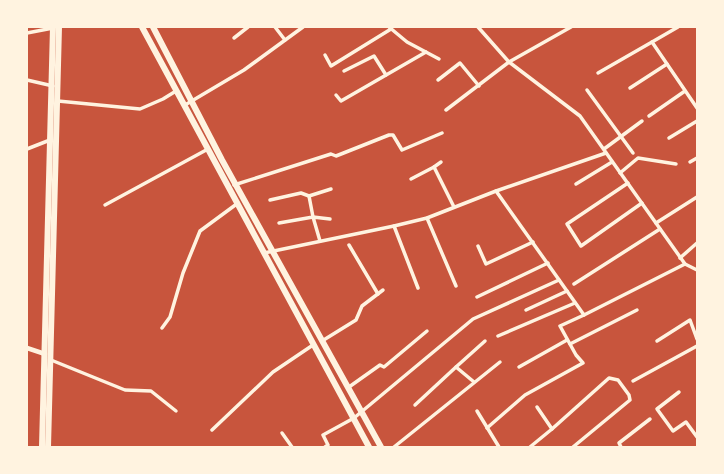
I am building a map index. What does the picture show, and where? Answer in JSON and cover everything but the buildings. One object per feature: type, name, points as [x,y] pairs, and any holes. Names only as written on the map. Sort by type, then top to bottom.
[{"type":"main road","points":[[42,447],[55,27]]},
{"type":"main road","points":[[48,447],[58,101],[55,27]]},
{"type":"main road","points":[[142,27],[176,91],[209,148],[313,345],[369,447]]},
{"type":"main road","points":[[153,27],[236,184],[381,447]]},
{"type":"street","points":[[27,33],[55,27]]},
{"type":"street","points":[[234,38],[248,27]]},
{"type":"street","points":[[275,27],[285,40]]},
{"type":"street","points":[[185,105],[244,70],[303,27]]},
{"type":"street","points":[[478,27],[509,62],[580,116],[680,258],[685,264],[697,270]]},
{"type":"street","points":[[446,110],[509,62],[571,27]]},
{"type":"street","points":[[598,73],[678,27]]},
{"type":"street","points":[[325,55],[331,66],[390,28],[407,42],[439,59]]},
{"type":"street","points":[[652,42],[697,108]]},
{"type":"street","points":[[336,95],[341,101],[426,52]]},
{"type":"street","points":[[344,71],[374,56],[386,75]]},
{"type":"street","points":[[438,80],[460,63],[479,86]]},
{"type":"street","points":[[630,88],[667,64]]},
{"type":"street","points":[[27,80],[52,86]]},
{"type":"street","points":[[587,90],[634,153]]},
{"type":"street","points":[[58,101],[140,108],[163,99],[176,91]]},
{"type":"street","points":[[649,116],[685,91]]},
{"type":"street","points":[[264,253],[427,218],[496,190],[605,151],[642,121]]},
{"type":"street","points":[[669,138],[697,121]]},
{"type":"street","points":[[229,186],[331,154],[336,156],[389,135],[393,135],[402,150],[442,133]]},
{"type":"street","points":[[27,149],[51,139]]},
{"type":"street","points":[[105,205],[209,148]]},
{"type":"street","points":[[620,173],[638,158],[676,164]]},
{"type":"street","points":[[690,162],[697,158]]},
{"type":"street","points":[[411,179],[441,162]]},
{"type":"street","points":[[576,184],[612,162]]},
{"type":"street","points":[[434,167],[454,207]]},
{"type":"street","points":[[628,183],[567,224],[581,246],[642,203]]},
{"type":"street","points":[[270,200],[302,193],[309,196],[331,189]]},
{"type":"street","points":[[496,190],[584,315]]},
{"type":"street","points":[[309,196],[320,242]]},
{"type":"street","points":[[656,223],[697,198]]},
{"type":"street","points":[[162,328],[170,317],[183,273],[200,231],[238,204]]},
{"type":"street","points":[[279,223],[313,217],[330,218]]},
{"type":"street","points":[[427,218],[456,286]]},
{"type":"street","points":[[394,226],[418,288]]},
{"type":"street","points":[[574,284],[660,229]]},
{"type":"street","points":[[478,246],[486,264],[533,242]]},
{"type":"street","points":[[680,258],[697,243]]},
{"type":"street","points":[[349,245],[378,294]]},
{"type":"street","points":[[477,297],[548,263]]},
{"type":"street","points":[[487,428],[524,394],[583,363],[560,326],[685,264]]},
{"type":"street","points":[[325,447],[328,445],[323,435],[362,412],[473,319],[559,280]]},
{"type":"street","points":[[322,341],[356,320],[362,306],[383,290]]},
{"type":"street","points":[[526,310],[567,291]]},
{"type":"street","points":[[498,336],[575,303]]},
{"type":"street","points":[[570,344],[637,310]]},
{"type":"street","points":[[657,342],[690,320],[697,339]]},
{"type":"street","points":[[349,388],[380,365],[384,367],[427,331]]},
{"type":"street","points":[[519,368],[568,340]]},
{"type":"street","points":[[415,405],[485,341]]},
{"type":"street","points":[[212,430],[273,372],[313,345]]},
{"type":"street","points":[[633,381],[697,346]]},
{"type":"street","points":[[27,348],[45,354]]},
{"type":"street","points":[[51,360],[125,390],[151,392],[176,410]]},
{"type":"street","points":[[394,447],[500,362]]},
{"type":"street","points":[[456,366],[474,382]]},
{"type":"street","points":[[530,447],[609,378],[618,380],[630,395],[630,400],[573,447]]},
{"type":"street","points":[[679,392],[657,409],[673,431],[686,422],[697,437]]},
{"type":"street","points":[[537,408],[552,429]]},
{"type":"street","points":[[476,411],[499,447]]},
{"type":"street","points":[[621,447],[619,443],[650,419]]},
{"type":"street","points":[[282,433],[292,447]]}]
